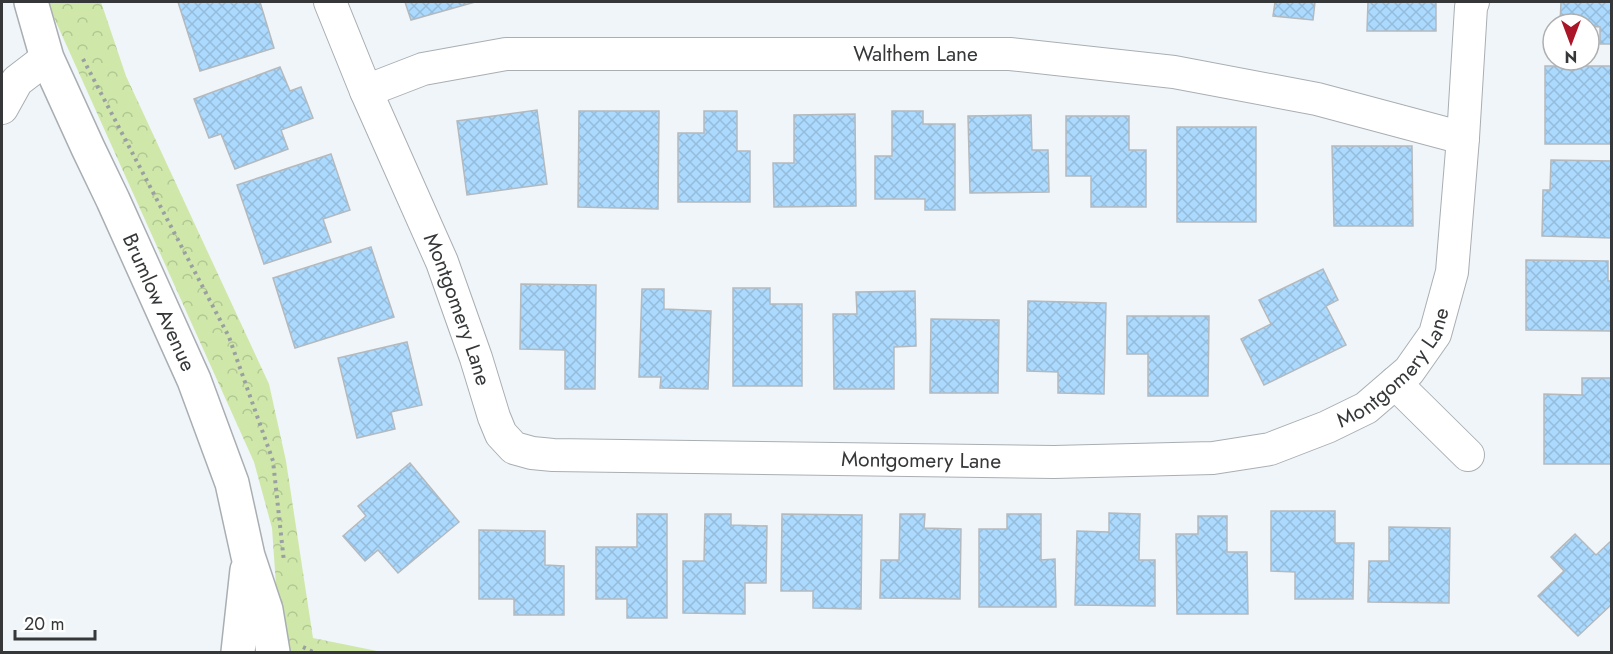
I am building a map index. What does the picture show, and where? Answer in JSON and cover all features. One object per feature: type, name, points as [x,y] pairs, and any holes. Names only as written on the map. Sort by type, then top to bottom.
[{"type":"main road","name":"Brumlow Avenue","points":[[31,2],[47,58],[194,380],[232,483],[248,556],[266,610],[273,652]]},
{"type":"main road","name":"Brumlow Avenue","points":[[238,652],[248,556]]},
{"type":"street","name":"Montgomery Lane","points":[[330,2],[366,91],[442,261],[501,434],[514,448],[532,453],[577,455],[1054,462],[1213,458],[1270,449],[1327,427],[1366,408],[1408,371],[1435,334],[1452,272],[1473,2]]},
{"type":"street","name":"Walthem Lane","points":[[366,91],[423,69],[506,54],[1010,54],[1174,72],[1306,96],[1463,138]]},
{"type":"street","points":[[2,108],[18,81],[47,58]]},
{"type":"street","points":[[1395,383],[1468,455]]},
{"type":"green space","points":[[47,2],[101,2],[126,76],[269,384],[286,461],[313,638],[382,652],[285,652],[280,643],[272,528],[254,462]]},
{"type":"building","points":[[178,2],[260,2],[274,48],[200,71]]},
{"type":"building","points":[[405,2],[475,2],[411,20]]},
{"type":"building","points":[[1275,2],[1315,2],[1313,20],[1273,16]]},
{"type":"building","points":[[1368,2],[1436,2],[1436,31],[1367,31]]},
{"type":"building","points":[[1561,2],[1612,2],[1612,44],[1601,44],[1601,12],[1561,12]]},
{"type":"building","points":[[1601,66],[1612,66],[1612,144],[1545,144],[1545,72],[1601,72]]},
{"type":"building","points":[[280,67],[290,91],[301,87],[313,118],[281,130],[288,149],[235,169],[221,134],[209,138],[194,99]]},
{"type":"building","points":[[537,110],[547,184],[467,195],[457,121]]},
{"type":"building","points":[[579,111],[659,111],[658,209],[578,207]]},
{"type":"building","points":[[704,111],[737,111],[737,151],[750,151],[750,202],[678,202],[678,133],[704,133]]},
{"type":"building","points":[[892,111],[923,111],[923,124],[955,124],[955,210],[925,210],[925,199],[875,199],[875,156],[892,156]]},
{"type":"building","points":[[855,114],[856,206],[774,207],[773,163],[794,163],[794,115]]},
{"type":"building","points":[[1031,115],[1032,150],[1048,150],[1049,192],[970,193],[968,116]]},
{"type":"building","points":[[1066,116],[1129,116],[1129,150],[1146,150],[1146,207],[1091,207],[1091,176],[1066,176]]},
{"type":"building","points":[[1177,127],[1256,127],[1256,222],[1177,222]]},
{"type":"building","points":[[1332,146],[1412,146],[1413,226],[1334,226]]},
{"type":"building","points":[[331,154],[350,210],[323,219],[331,242],[264,264],[237,185]]},
{"type":"building","points":[[1551,160],[1612,161],[1612,238],[1542,236],[1543,190],[1550,190]]},
{"type":"building","points":[[371,247],[394,317],[295,348],[273,278]]},
{"type":"building","points":[[1526,260],[1608,261],[1608,281],[1612,281],[1612,331],[1526,330]]},
{"type":"building","points":[[1323,269],[1338,300],[1326,306],[1346,345],[1264,385],[1241,339],[1271,324],[1259,300]]},
{"type":"building","points":[[521,284],[596,285],[595,389],[565,389],[565,350],[520,349]]},
{"type":"building","points":[[733,288],[770,288],[770,304],[802,304],[802,386],[733,386]]},
{"type":"building","points":[[642,289],[664,289],[664,309],[711,311],[708,389],[660,388],[661,377],[639,377]]},
{"type":"building","points":[[915,291],[916,346],[894,347],[894,389],[834,389],[833,314],[857,314],[856,292]]},
{"type":"building","points":[[1028,301],[1106,303],[1104,394],[1058,393],[1058,372],[1027,371]]},
{"type":"building","points":[[1127,316],[1209,316],[1208,396],[1148,396],[1148,354],[1127,354]]},
{"type":"building","points":[[931,319],[999,320],[998,393],[930,393]]},
{"type":"building","points":[[407,342],[422,405],[391,412],[395,429],[357,438],[338,358]]},
{"type":"building","points":[[1582,378],[1612,378],[1612,464],[1544,464],[1544,394],[1582,395]]},
{"type":"building","points":[[410,463],[459,522],[398,573],[378,550],[365,561],[343,536],[366,516],[358,506]]},
{"type":"building","points":[[1271,511],[1335,511],[1335,543],[1354,543],[1353,599],[1295,599],[1295,572],[1271,571]]},
{"type":"building","points":[[1109,513],[1140,514],[1139,560],[1155,560],[1155,606],[1075,605],[1077,531],[1109,532]]},
{"type":"building","points":[[637,514],[667,514],[667,618],[627,618],[627,599],[596,599],[596,547],[637,547]]},
{"type":"building","points":[[705,514],[731,514],[731,525],[767,526],[766,583],[745,583],[745,614],[683,613],[683,561],[704,561]]},
{"type":"building","points":[[782,514],[862,515],[861,609],[813,608],[813,591],[781,591]]},
{"type":"building","points":[[900,514],[925,514],[924,528],[961,529],[960,599],[880,598],[881,560],[899,560]]},
{"type":"building","points":[[1007,514],[1041,514],[1041,560],[1055,559],[1056,607],[979,607],[979,529],[1007,529]]},
{"type":"building","points":[[1198,516],[1227,516],[1227,552],[1247,552],[1248,614],[1177,614],[1176,534],[1198,534]]},
{"type":"building","points":[[1389,527],[1450,528],[1449,603],[1368,602],[1369,561],[1389,561]]},
{"type":"building","points":[[479,530],[545,531],[545,565],[564,566],[564,615],[514,615],[514,599],[479,599]]},
{"type":"building","points":[[1575,534],[1596,555],[1612,540],[1612,604],[1578,636],[1538,596],[1564,571],[1551,557]]}]
